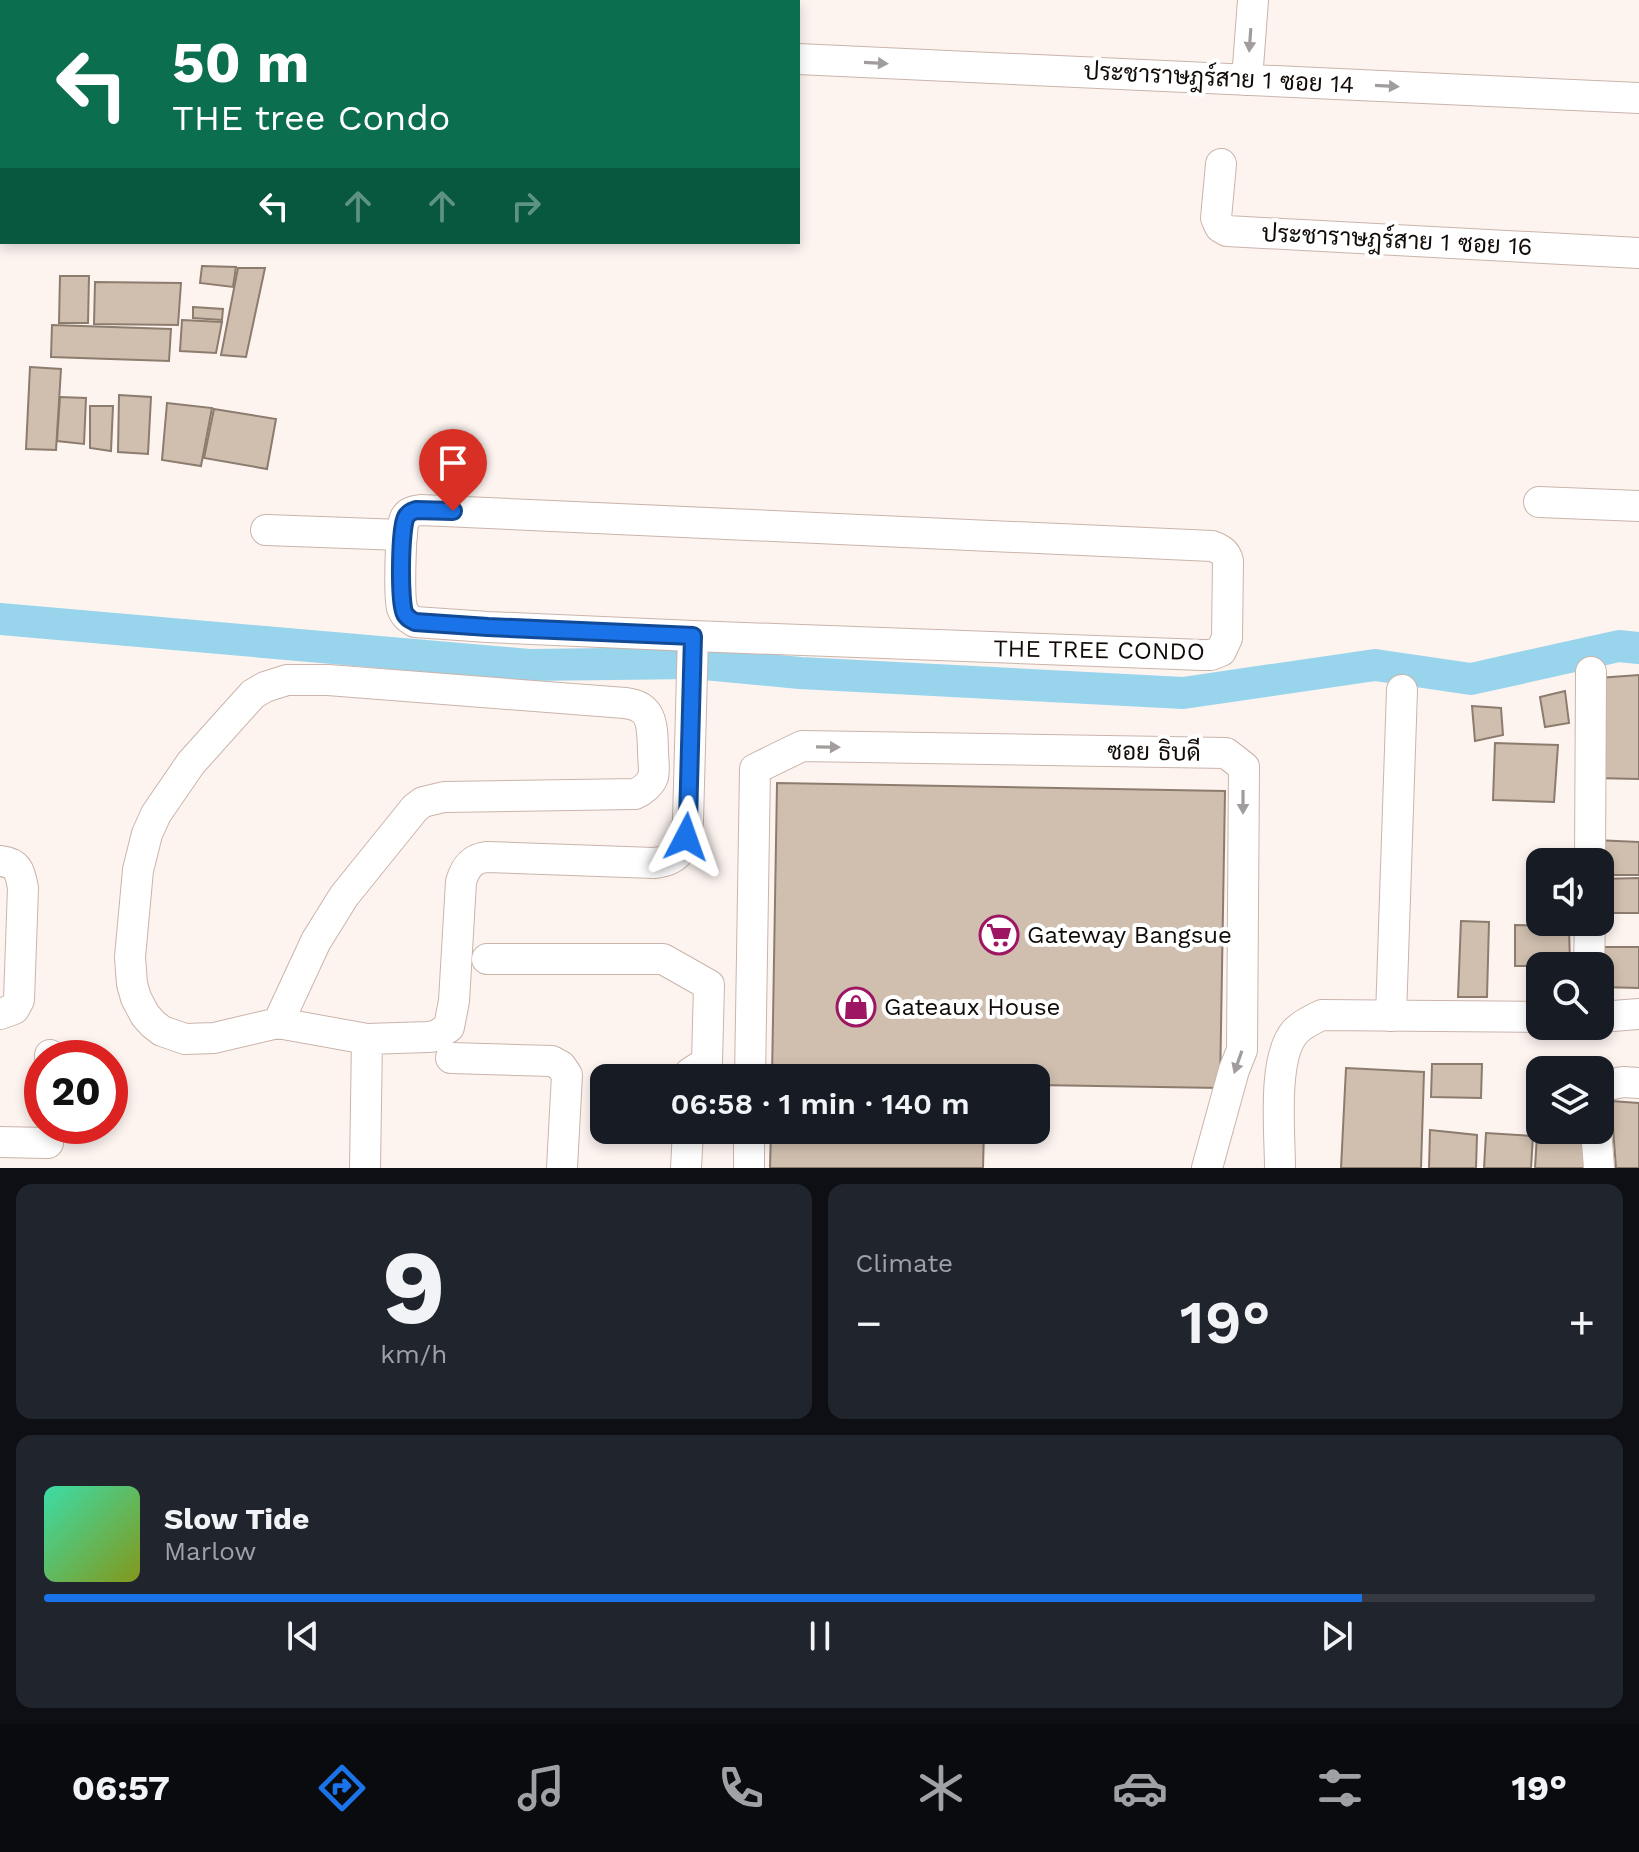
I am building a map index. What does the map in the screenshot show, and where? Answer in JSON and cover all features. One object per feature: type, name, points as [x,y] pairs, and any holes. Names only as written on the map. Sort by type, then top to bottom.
[{"type":"street","points":[[1247,80],[1253,0]]},
{"type":"street","name":"ประชาราษฎร์สาย 1 ซอย 14","points":[[800,59],[1639,98]]},
{"type":"street","name":"ประชาราษฎร์สาย 1 ซอย 16","points":[[1221,164],[1216,218],[1220,227],[1227,231],[1639,253]]},
{"type":"street","points":[[1539,502],[1639,506]]},
{"type":"street","name":"THE TREE CONDO","points":[[421,510],[1212,546],[1223,551],[1228,561],[1227,638],[1221,651],[1211,655],[692,656],[488,627],[415,622],[406,617],[401,603],[402,535],[407,515],[421,510]]},
{"type":"street","points":[[266,530],[402,535]]},
{"type":"street","points":[[278,1023],[316,941],[344,896],[415,808],[423,802],[444,797],[635,794],[642,791],[654,774],[652,728],[643,709],[625,703],[328,680],[287,680],[253,694],[191,763],[156,814],[141,850],[130,957],[132,984],[139,1006],[162,1031],[194,1040],[278,1023],[367,1039],[428,1037],[436,1036],[449,1027],[452,1018],[461,882],[467,866],[473,861],[486,857],[654,863],[667,862],[678,855],[686,837],[688,821],[692,656]]},
{"type":"street","points":[[1590,848],[1591,672]]},
{"type":"street","points":[[1391,1016],[1402,690]]},
{"type":"street","name":"ซอย ธิบดี","points":[[750,1064],[755,769],[802,746],[1226,753],[1244,767],[1242,1050],[1207,1168]]},
{"type":"street","points":[[0,861],[15,865],[23,888],[19,1000],[14,1009],[0,1014]]},
{"type":"street","points":[[487,959],[663,959],[709,985],[707,1062],[704,1064]]},
{"type":"street","points":[[1614,1016],[1639,1014]]},
{"type":"street","points":[[1280,1168],[1279,1084],[1283,1059],[1294,1033],[1307,1022],[1322,1015],[1526,1017]]},
{"type":"street","points":[[365,1168],[367,1039]]},
{"type":"street","points":[[451,1058],[552,1061],[561,1066],[567,1075],[562,1168]]},
{"type":"street","points":[[1614,1084],[1639,1083]]},
{"type":"street","points":[[0,1142],[48,1146]]},
{"type":"street","points":[[686,1168],[687,1144]]},
{"type":"street","points":[[749,1144],[749,1168]]},
{"type":"street","points":[[1597,1144],[1599,1168]]},
{"type":"building","points":[[202,266],[236,267],[233,287],[200,283]]},
{"type":"building","points":[[238,268],[265,268],[246,357],[221,355]]},
{"type":"building","points":[[60,276],[89,276],[88,323],[59,323]]},
{"type":"building","points":[[95,282],[181,283],[178,325],[94,324]]},
{"type":"building","points":[[193,307],[223,309],[222,320],[193,318]]},
{"type":"building","points":[[182,320],[222,322],[216,353],[180,351]]},
{"type":"building","points":[[52,325],[171,329],[169,361],[51,357]]},
{"type":"building","points":[[30,367],[61,369],[56,450],[26,449]]},
{"type":"building","points":[[119,395],[151,397],[148,454],[118,452]]},
{"type":"building","points":[[60,397],[86,398],[84,444],[57,441]]},
{"type":"building","points":[[167,403],[212,408],[201,466],[162,460]]},
{"type":"building","points":[[90,406],[113,406],[111,451],[90,448]]},
{"type":"building","points":[[214,409],[276,419],[267,469],[204,458]]},
{"type":"building","points":[[1639,675],[1639,779],[1594,778],[1598,678]]},
{"type":"building","points":[[1565,691],[1569,723],[1545,727],[1540,697]]},
{"type":"building","points":[[1472,706],[1501,708],[1503,735],[1475,741]]},
{"type":"building","points":[[1495,743],[1558,745],[1554,802],[1493,800]]},
{"type":"building","name":"Gateway Bangsue","points":[[777,783],[1225,791],[1220,1088],[1050,1085],[1050,1064],[772,1064]]},
{"type":"building","points":[[1595,840],[1639,842],[1639,875],[1614,875],[1614,848],[1597,848]]},
{"type":"building","points":[[1639,878],[1639,913],[1614,913],[1614,879]]},
{"type":"building","points":[[1461,921],[1489,922],[1487,997],[1458,997]]},
{"type":"building","points":[[1515,925],[1526,925],[1526,936],[1569,936],[1570,952],[1526,952],[1526,966],[1515,966]]},
{"type":"building","points":[[1596,947],[1639,947],[1639,988],[1614,987],[1614,952],[1597,952]]},
{"type":"building","points":[[1432,1064],[1482,1064],[1481,1098],[1431,1097]]},
{"type":"building","points":[[1346,1068],[1424,1072],[1421,1168],[1341,1168]]},
{"type":"building","points":[[1614,1101],[1639,1103],[1639,1168],[1616,1168]]},
{"type":"building","points":[[1430,1130],[1477,1135],[1476,1168],[1429,1168]]},
{"type":"building","points":[[1486,1133],[1526,1136],[1526,1144],[1532,1144],[1531,1168],[1484,1168]]},
{"type":"building","points":[[771,1144],[984,1144],[983,1168],[770,1168]]},
{"type":"building","points":[[1536,1144],[1588,1144],[1587,1168],[1535,1168]]},
{"type":"waterway","points":[[0,619],[529,665],[694,663],[800,673],[1183,693],[1375,665],[1471,679],[1619,646],[1639,648]]},
{"type":"place","name":"Gateway Bangsue","points":[[999,935]]},
{"type":"place","name":"Gateaux House","points":[[856,1007]]},
{"type":"route","points":[[453,511],[416,510],[404,520],[401,603],[406,617],[415,622],[693,636],[686,837]]}]
